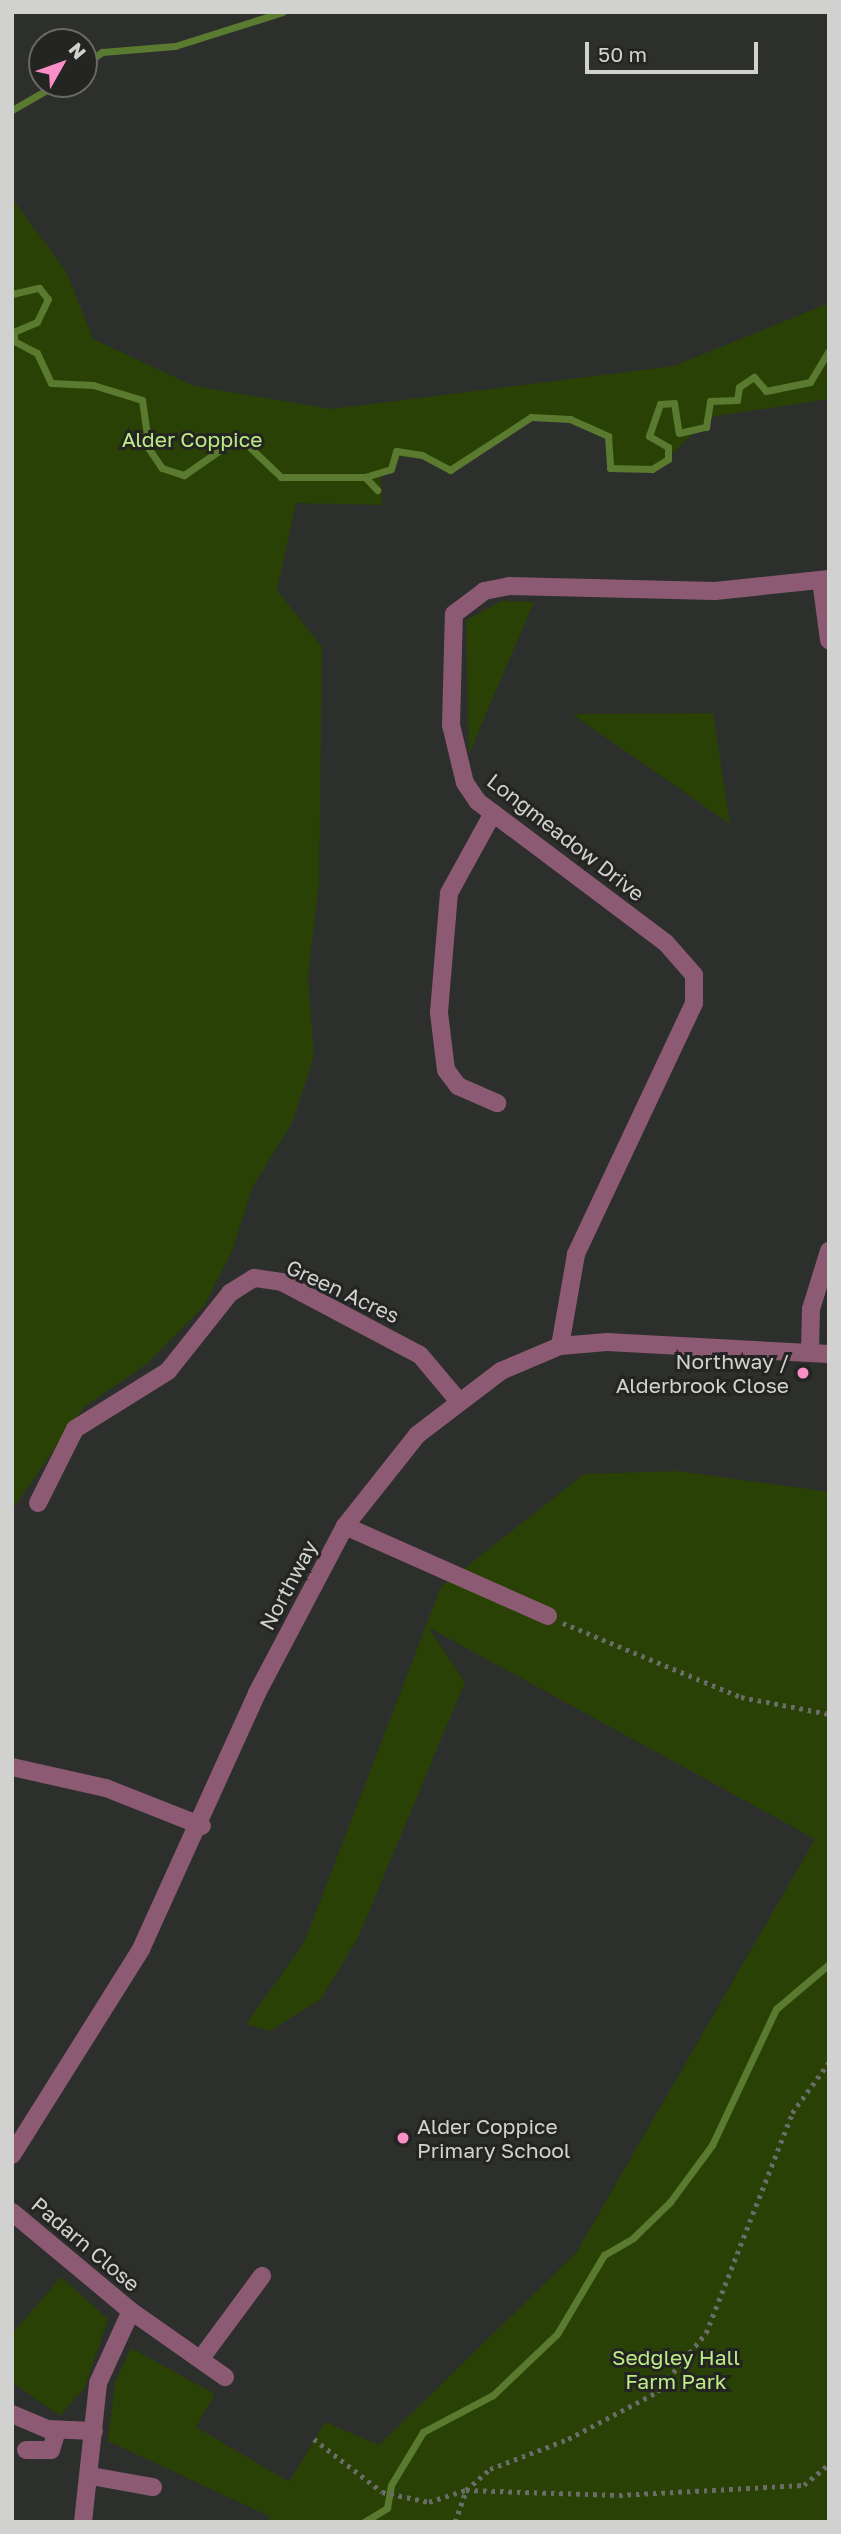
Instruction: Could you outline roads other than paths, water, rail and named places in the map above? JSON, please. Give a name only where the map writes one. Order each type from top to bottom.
[{"type":"street","points":[[825,579],[829,640]]},
{"type":"street","name":"Longmeadow Drive","points":[[560,1346],[576,1254],[694,1003],[694,975],[666,943],[493,813],[465,783],[454,755],[451,637],[454,614],[466,601],[509,586],[715,591],[825,579]]},
{"type":"street","points":[[493,813],[449,893],[439,1013],[446,1070],[458,1086],[497,1103]]},
{"type":"street","points":[[810,1352],[811,1309],[829,1251]]},
{"type":"street","name":"Green Acres","points":[[38,1503],[75,1429],[168,1371],[230,1293],[254,1278],[282,1282],[421,1355],[457,1399]]},
{"type":"street","name":"Northway","points":[[12,2155],[88,2043],[202,1826],[257,1693],[345,1526],[374,1482],[457,1399],[501,1371],[560,1346],[829,1354]]},
{"type":"street","points":[[345,1526],[548,1616]]},
{"type":"street","points":[[12,1767],[106,1788],[202,1826]]},
{"type":"street","name":"Padarn Close","points":[[12,2212],[131,2311],[202,2357],[225,2377]]},
{"type":"street","points":[[202,2357],[262,2276]]},
{"type":"street","name":"Padarn Close","points":[[83,2522],[91,2476],[98,2383],[131,2311]]},
{"type":"street","points":[[12,2414],[57,2430],[94,2431]]},
{"type":"street","points":[[26,2451],[51,2450],[57,2430]]},
{"type":"street","points":[[91,2476],[153,2487]]},
{"type":"waterway","points":[[98,55],[102,52],[175,46],[283,12]]},
{"type":"waterway","points":[[12,110],[33,98]]},
{"type":"waterway","points":[[12,294],[39,288],[48,299],[37,322],[14,332],[14,341],[37,353],[51,383],[93,385],[142,400],[149,449],[162,468],[184,475],[239,437],[281,477],[365,477],[391,469],[396,451],[422,455],[450,470],[531,417],[570,419],[608,436],[610,468],[652,469],[668,459],[668,447],[649,436],[660,404],[674,403],[679,433],[706,427],[710,401],[737,400],[739,387],[754,377],[766,391],[810,382],[829,350]]},
{"type":"waterway","points":[[365,477],[377,490]]},
{"type":"waterway","points":[[364,2522],[387,2508],[391,2485],[423,2432],[493,2395],[557,2334],[604,2255],[633,2238],[670,2202],[712,2145],[776,2009],[829,1964]]},
{"type":"place","name":"Northway / Alderbrook Close","points":[[803,1373]]},
{"type":"place","name":"Alder Coppice Primary School","points":[[403,2138]]},
{"type":"park label","name":"Alder Coppice","points":[[192,439]]},
{"type":"park label","name":"Sedgley Hall Farm Park","points":[[676,2369]]}]
